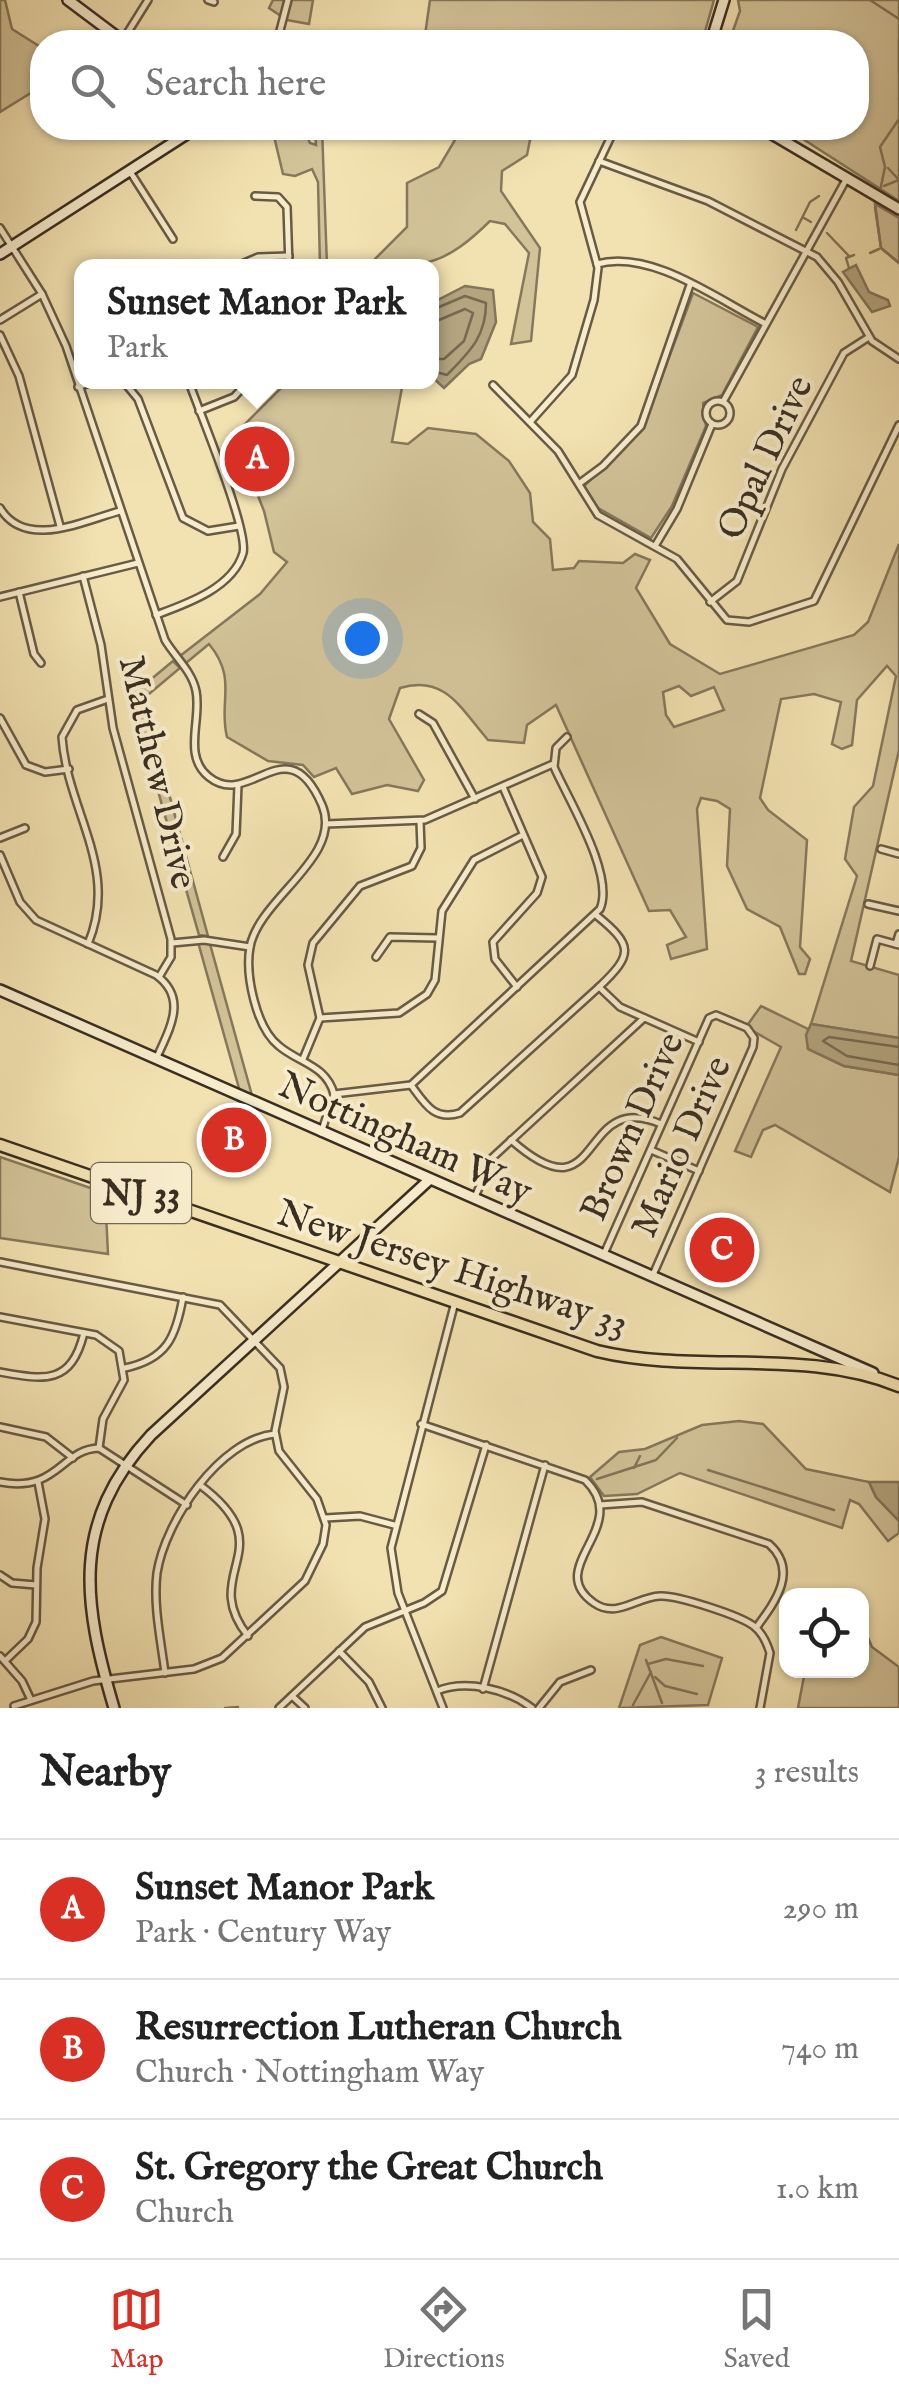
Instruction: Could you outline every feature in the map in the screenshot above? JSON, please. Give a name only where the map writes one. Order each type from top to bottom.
[{"type":"main road","name":"New Jersey Highway 33","points":[[0,1145],[591,1349],[641,1360],[700,1366],[794,1364],[896,1384]]},
{"type":"street","points":[[68,0],[107,30]]},
{"type":"street","points":[[129,30],[148,0]]},
{"type":"street","points":[[280,30],[288,0]]},
{"type":"street","points":[[715,30],[724,0]]},
{"type":"street","points":[[0,254],[177,140]]},
{"type":"street","points":[[530,422],[572,375],[596,292],[597,264],[580,210],[610,140]]},
{"type":"street","points":[[782,140],[899,209]]},
{"type":"street","points":[[600,161],[708,202],[806,251],[838,282],[869,337],[899,358]]},
{"type":"street","points":[[129,170],[172,238]]},
{"type":"street","points":[[723,402],[847,178]]},
{"type":"street","points":[[254,259],[289,256],[285,203],[273,196],[255,196]]},
{"type":"street","points":[[0,228],[42,294],[74,376]]},
{"type":"street","points":[[597,264],[630,261],[690,285],[765,323]]},
{"type":"street","points":[[580,483],[604,466],[641,426],[690,285]]},
{"type":"street","points":[[0,320],[42,294]]},
{"type":"street","points":[[0,335],[19,376],[60,526]]},
{"type":"street","name":"Opal Drive","points":[[710,602],[737,581],[782,469],[844,353],[869,337]]},
{"type":"street","points":[[493,385],[558,451],[598,516],[684,564],[727,620],[741,622],[814,601],[899,426]]},
{"type":"street","points":[[79,389],[165,640],[196,690],[197,762],[215,781],[238,785],[276,768],[294,770],[319,800],[326,824],[318,850],[263,917],[250,946],[250,975],[267,1032],[282,1049],[324,1075],[334,1094],[321,1133]]},
{"type":"street","points":[[130,389],[138,398],[183,518],[208,531],[240,526]]},
{"type":"street","points":[[156,615],[200,598],[236,567],[244,550],[240,526],[191,389]]},
{"type":"street","points":[[199,411],[234,397],[241,389]]},
{"type":"street","points":[[655,546],[677,509],[712,424],[706,408],[712,402],[723,402],[730,409],[729,418],[722,424],[712,424]]},
{"type":"street","points":[[0,508],[22,529],[60,526],[120,512]]},
{"type":"street","points":[[0,597],[138,563]]},
{"type":"street","name":"Matthew Drive","points":[[83,576],[101,645],[108,699],[172,944],[169,963],[159,977]]},
{"type":"street","points":[[19,592],[34,654],[41,663]]},
{"type":"street","points":[[88,944],[100,910],[101,890],[62,743],[68,719],[82,706],[108,699]]},
{"type":"street","points":[[419,714],[433,722],[475,799]]},
{"type":"street","points":[[0,718],[26,765],[45,772],[69,768]]},
{"type":"street","points":[[334,1094],[411,1085],[596,915],[605,895],[604,881],[553,764],[556,748],[566,737]]},
{"type":"street","points":[[326,824],[420,821],[553,764]]},
{"type":"street","points":[[223,858],[236,834],[238,785]]},
{"type":"street","points":[[503,786],[542,883],[534,897],[498,932],[492,948],[494,959],[518,987]]},
{"type":"street","points":[[303,1059],[320,1018],[308,964],[310,948],[360,886],[412,866],[422,848],[420,821]]},
{"type":"street","points":[[0,838],[24,828]]},
{"type":"street","points":[[320,1018],[410,1009],[434,986],[442,911],[474,860],[523,835]]},
{"type":"street","points":[[881,849],[899,854]]},
{"type":"street","points":[[0,856],[30,914],[159,977],[172,992],[175,1012],[156,1060]]},
{"type":"street","points":[[868,904],[899,911]]},
{"type":"street","points":[[411,1085],[432,1112],[448,1116],[460,1113],[620,967],[626,952],[621,936],[596,915]]},
{"type":"street","points":[[870,966],[877,940],[898,945],[899,934]]},
{"type":"street","points":[[376,957],[382,944],[394,936],[437,938]]},
{"type":"street","points":[[172,944],[196,939],[250,946]]},
{"type":"street","points":[[599,986],[614,1003],[699,1042]]},
{"type":"street","name":"Nottingham Way","points":[[0,990],[896,1384]]},
{"type":"street","name":"Brown Drive","points":[[602,1257],[709,1018],[716,1014],[753,1034]]},
{"type":"street","points":[[474,1200],[487,1166],[511,1140],[644,1018]]},
{"type":"street","name":"Mario Drive","points":[[652,1278],[753,1047],[753,1034]]},
{"type":"street","points":[[511,1140],[540,1164],[559,1168],[585,1158],[604,1129],[616,1120],[637,1116],[662,1124]]},
{"type":"street","points":[[650,1150],[699,1171]]},
{"type":"street","points":[[114,1708],[90,1624],[89,1564],[104,1506],[126,1464],[151,1435],[429,1180]]},
{"type":"street","points":[[0,1262],[220,1305],[276,1362],[284,1380],[275,1434],[282,1458],[317,1500],[325,1518],[324,1539],[305,1581],[248,1636],[213,1663],[105,1679],[14,1706]]},
{"type":"street","points":[[125,1368],[148,1362],[166,1349],[177,1329],[183,1296]]},
{"type":"street","points":[[443,1708],[392,1571],[394,1525],[455,1302]]},
{"type":"street","points":[[0,1317],[84,1333],[109,1342],[125,1368],[122,1388],[101,1423],[99,1448]]},
{"type":"street","points":[[0,1372],[35,1378],[58,1374],[75,1360],[84,1333]]},
{"type":"street","points":[[788,1338],[795,1347],[794,1364]]},
{"type":"street","points":[[421,1424],[585,1480],[600,1505],[599,1530],[583,1552],[577,1571],[579,1584],[590,1600],[614,1609],[666,1596],[756,1628],[766,1640],[771,1661],[760,1708]]},
{"type":"street","points":[[0,1427],[46,1436],[74,1459]]},
{"type":"street","points":[[165,1673],[157,1574],[168,1538],[200,1485],[241,1443],[275,1434]]},
{"type":"street","points":[[278,1708],[372,1622],[430,1600],[446,1586],[486,1445]]},
{"type":"street","points":[[0,1482],[38,1482],[84,1450],[99,1448],[188,1505]]},
{"type":"street","points":[[483,1689],[545,1464]]},
{"type":"street","points":[[31,1700],[22,1680],[2,1658],[34,1628],[45,1519],[38,1482]]},
{"type":"street","points":[[200,1485],[225,1503],[238,1523],[240,1544],[230,1597],[235,1618],[248,1636]]},
{"type":"street","points":[[600,1505],[642,1502],[770,1544],[782,1558],[784,1578],[756,1628]]},
{"type":"street","points":[[325,1518],[360,1516],[394,1525]]},
{"type":"street","points":[[0,1574],[12,1583],[36,1585]]},
{"type":"street","points":[[339,1651],[369,1682],[382,1708]]},
{"type":"street","points":[[540,1708],[560,1682],[591,1670]]},
{"type":"street","points":[[437,1691],[457,1684],[483,1689],[532,1708]]},
{"type":"street","points":[[292,1696],[305,1708]]},
{"type":"shaded area","points":[[0,0],[5,0],[12,29],[30,40],[30,93],[0,112]]},
{"type":"shaded area","points":[[273,0],[313,0],[309,24],[287,20],[269,8]]},
{"type":"shaded area","points":[[430,0],[714,0],[705,30],[426,30]]},
{"type":"shaded area","points":[[738,0],[899,0],[899,201],[805,140],[869,140],[869,30],[733,30],[740,11]]},
{"type":"shaded area","points":[[275,140],[309,140],[316,145],[316,140],[322,140],[327,259],[320,259],[318,182],[312,169],[295,176],[283,174]]},
{"type":"shaded area","points":[[455,140],[530,140],[527,155],[502,171],[501,191],[540,248],[531,341],[511,344],[529,253],[505,224],[490,221],[461,246],[437,259],[375,259],[407,227],[407,183],[439,167]]},
{"type":"shaded area","points":[[875,204],[899,218],[899,263],[881,248]]},
{"type":"shaded area","points":[[693,293],[758,327],[722,395],[703,403],[706,426],[672,506],[651,538],[598,508],[584,486],[642,430]]},
{"type":"shaded area","points":[[280,389],[402,389],[392,442],[408,444],[428,428],[476,434],[509,461],[530,493],[533,522],[550,539],[553,570],[574,568],[579,561],[623,563],[635,554],[650,560],[636,588],[670,644],[720,674],[854,635],[868,622],[899,544],[899,750],[851,961],[899,975],[899,1038],[811,1024],[857,876],[845,859],[854,807],[873,786],[896,676],[887,666],[857,700],[852,745],[842,749],[832,744],[841,702],[814,694],[781,699],[760,798],[768,810],[807,840],[800,947],[810,959],[805,974],[799,974],[780,927],[747,909],[727,866],[730,809],[701,798],[697,809],[707,949],[671,959],[667,945],[686,937],[670,910],[649,911],[556,705],[527,725],[524,743],[488,740],[460,706],[440,690],[416,685],[400,688],[389,719],[424,780],[418,791],[387,785],[352,794],[336,768],[314,777],[303,765],[268,761],[227,737],[225,680],[218,657],[209,644],[186,663],[180,656],[260,594],[287,562],[274,552],[264,511],[234,435]],"holes":[[[679,686],[691,696],[714,687],[724,710],[674,727],[666,715],[663,692]]]},
{"type":"shaded area","points":[[173,661],[180,668],[143,699],[208,936],[199,935],[131,696]]},
{"type":"shaded area","points":[[198,942],[210,944],[253,1099],[240,1092]]},
{"type":"shaded area","points":[[761,1006],[808,1029],[808,1049],[844,1066],[899,1075],[899,1157],[890,1192],[775,1125],[763,1130],[751,1157],[735,1151],[781,1047],[746,1027]]},
{"type":"shaded area","points":[[0,1157],[105,1193],[108,1254],[0,1238]]},
{"type":"shaded area","points":[[739,1421],[763,1424],[806,1469],[869,1482],[876,1497],[899,1521],[899,1533],[888,1541],[859,1504],[850,1500],[842,1528],[680,1473],[637,1494],[604,1496],[590,1477],[619,1452],[645,1449],[702,1425]]},
{"type":"shaded area","points":[[661,1637],[722,1658],[708,1705],[619,1708],[640,1645]]},
{"type":"shaded area","points":[[869,1640],[872,1647],[899,1667],[899,1708],[798,1708],[804,1678],[869,1678]]},
{"type":"water","points":[[856,265],[869,292],[888,300],[890,306],[872,312],[843,272]]},
{"type":"water","points":[[465,286],[493,290],[496,322],[481,359],[469,364],[444,388],[439,383],[439,299]]},
{"type":"water","points":[[811,1024],[899,1038],[899,1075],[844,1066],[808,1049],[806,1035]]},
{"type":"water","points":[[869,1482],[899,1482],[899,1521],[876,1497]]},
{"type":"waterway","points":[[870,0],[899,19]]},
{"type":"waterway","points":[[899,40],[899,73]]},
{"type":"waterway","points":[[880,191],[885,167],[880,147],[899,119]]},
{"type":"waterway","points":[[884,186],[899,180],[888,168]]},
{"type":"waterway","points":[[796,230],[810,202],[819,196]]},
{"type":"waterway","points":[[875,207],[881,248],[899,263]]},
{"type":"waterway","points":[[804,218],[811,222]]},
{"type":"waterway","points":[[827,233],[849,256]]},
{"type":"waterway","points":[[870,253],[879,249]]},
{"type":"waterway","points":[[849,268],[846,258],[854,255]]},
{"type":"waterway","points":[[597,1479],[656,1460],[677,1438]]},
{"type":"waterway","points":[[634,1468],[640,1456]]},
{"type":"waterway","points":[[708,1470],[834,1510]]},
{"type":"waterway","points":[[648,1664],[666,1659],[703,1666]]},
{"type":"waterway","points":[[646,1660],[662,1703]]},
{"type":"waterway","points":[[633,1705],[651,1672]]},
{"type":"waterway","points":[[655,1677],[665,1686],[697,1694]]},
{"type":"waterway","points":[[225,1708],[238,1707]]},
{"type":"place","name":"Sunset Manor Park","points":[[257,459]]},
{"type":"place","name":"Resurrection Lutheran Church","points":[[234,1140]]},
{"type":"place","name":"St. Gregory the Great Church","points":[[722,1250]]}]
